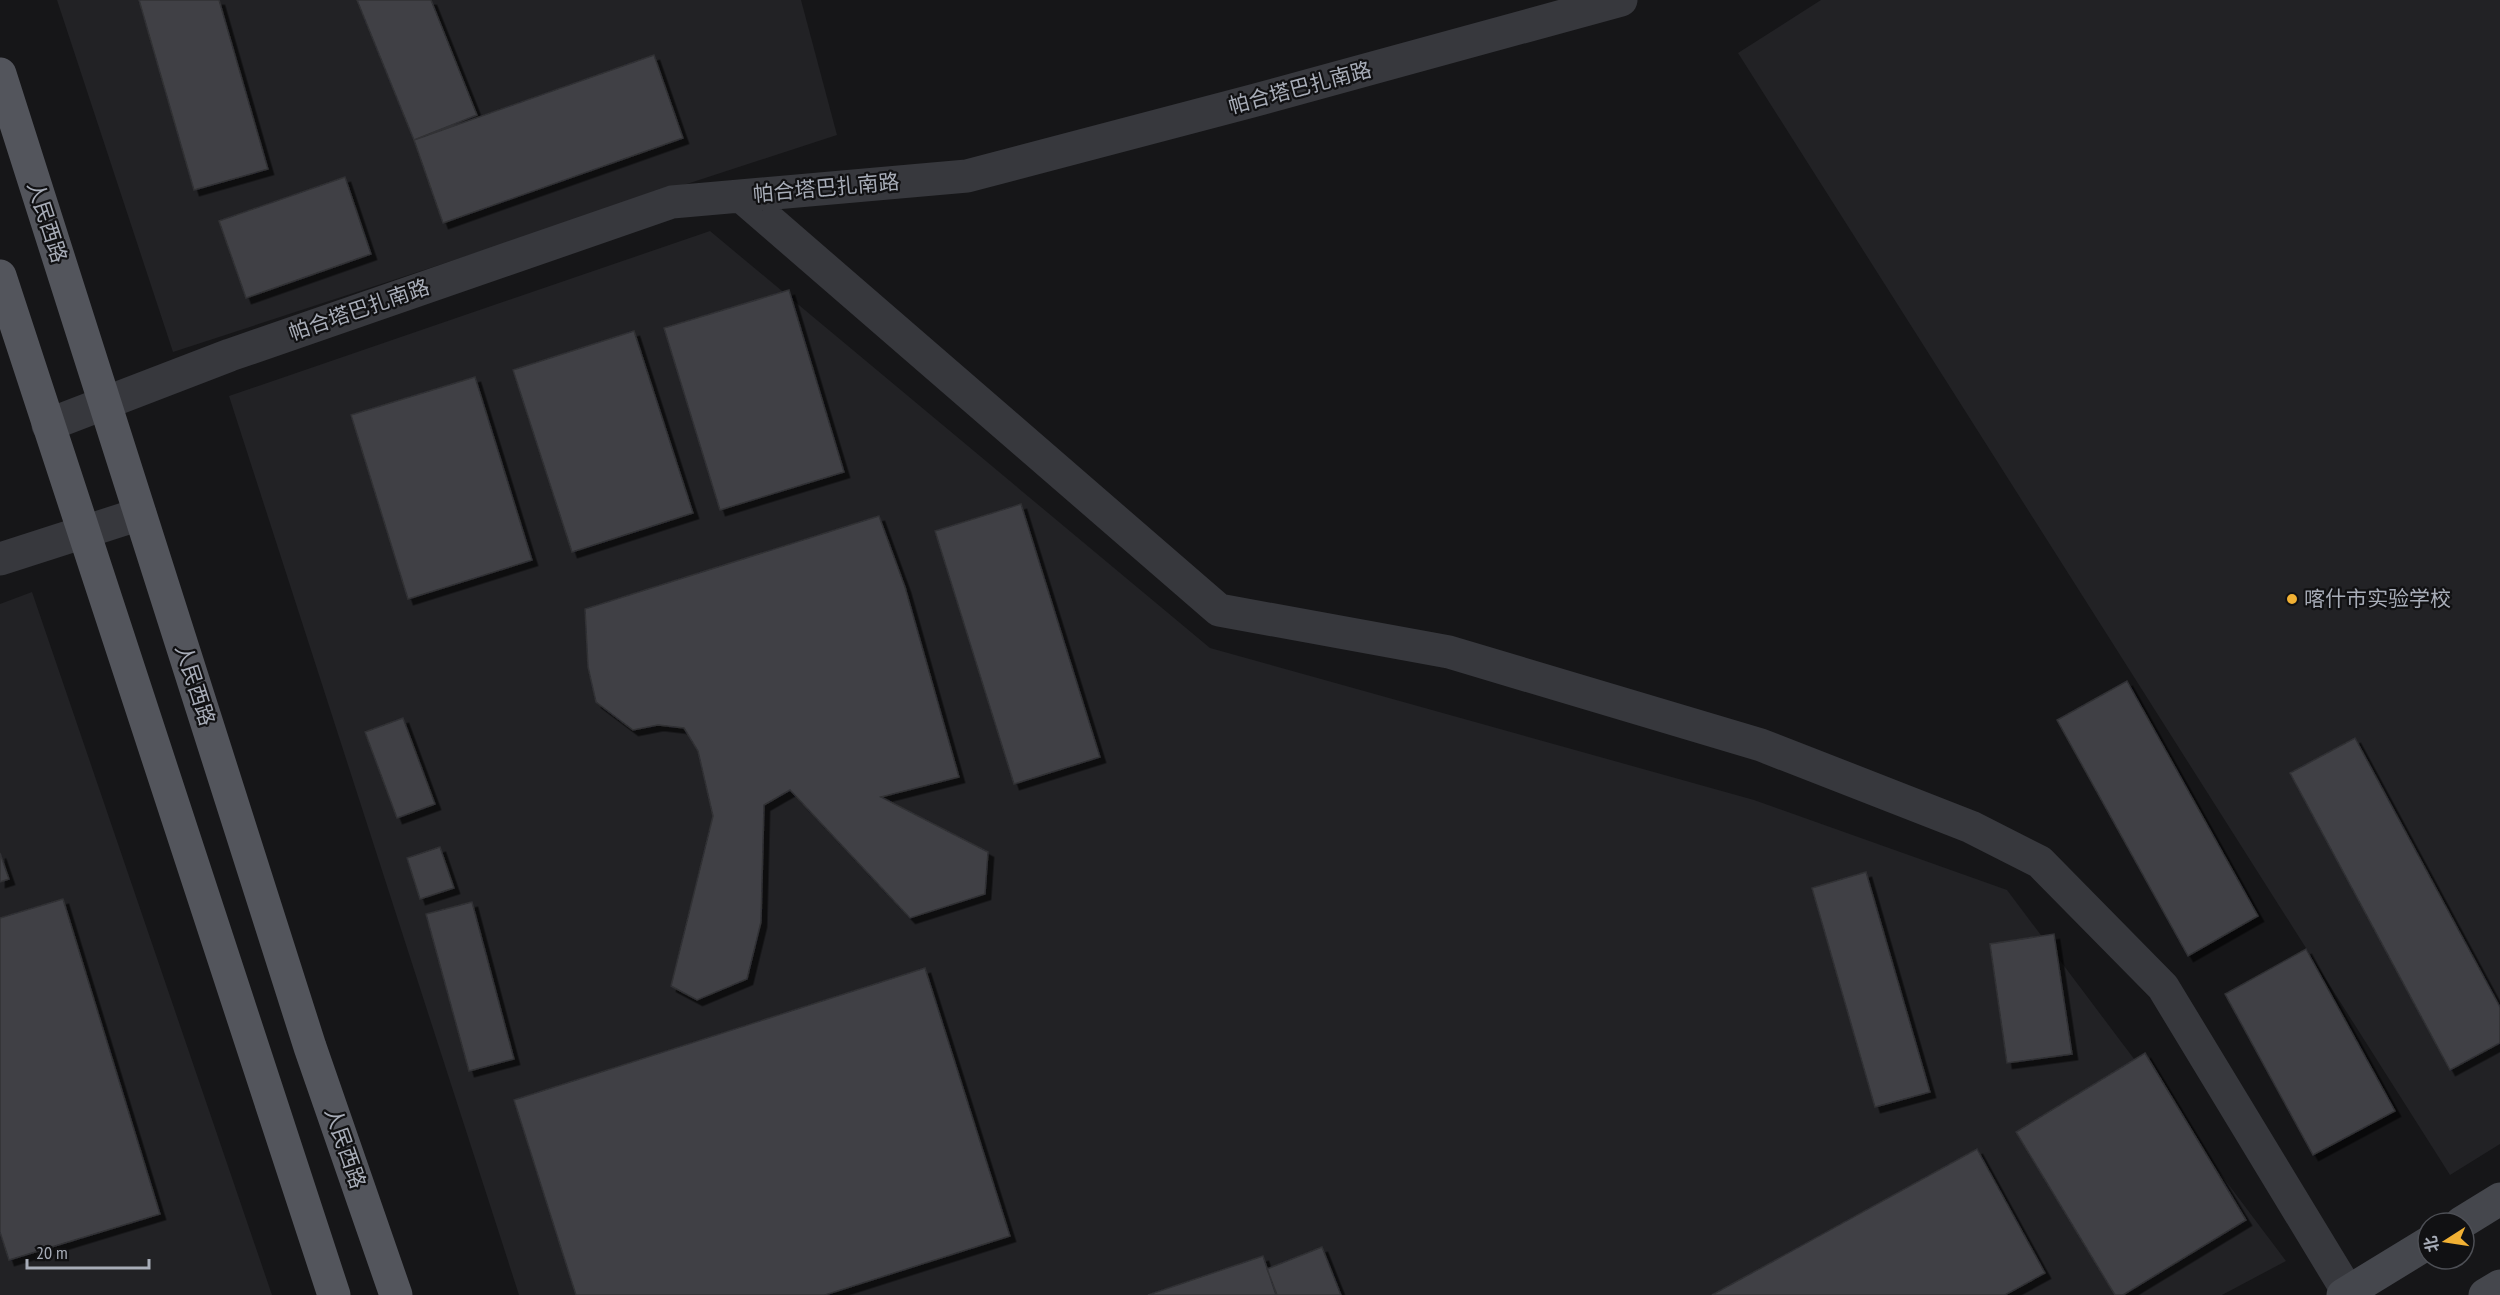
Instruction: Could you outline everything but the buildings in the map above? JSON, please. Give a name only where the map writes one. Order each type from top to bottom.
[{"type":"main road","name":"人民西路","points":[[0,74],[310,1047],[396,1295]]},
{"type":"main road","points":[[0,276],[82,532],[334,1295]]},
{"type":"main road","points":[[2476,1214],[2500,1199]]},
{"type":"main road","points":[[2345,1294],[2416,1250]]},
{"type":"main road","points":[[2485,1295],[2500,1286]]},
{"type":"street","name":"帕合塔巴扎南路","points":[[48,425],[242,351],[672,202],[967,176],[1621,0]]},
{"type":"street","points":[[741,196],[1219,610],[1449,652],[1750,742],[1971,827],[2040,862],[2163,987],[2345,1294]]},
{"type":"street","points":[[0,559],[140,514]]},
{"type":"shaded area","points":[[57,0],[801,0],[837,135],[173,352]]},
{"type":"shaded area","name":"喀什市实验学校","points":[[1821,0],[2500,0],[2500,1144],[2450,1175],[1738,53]]},
{"type":"shaded area","points":[[710,231],[1210,648],[1754,800],[2007,890],[2286,1261],[2222,1295],[519,1295],[229,396]]},
{"type":"shaded area","points":[[32,592],[272,1295],[0,1295],[0,604]]},
{"type":"place","name":"喀什市实验学校","points":[[2292,599]]}]
